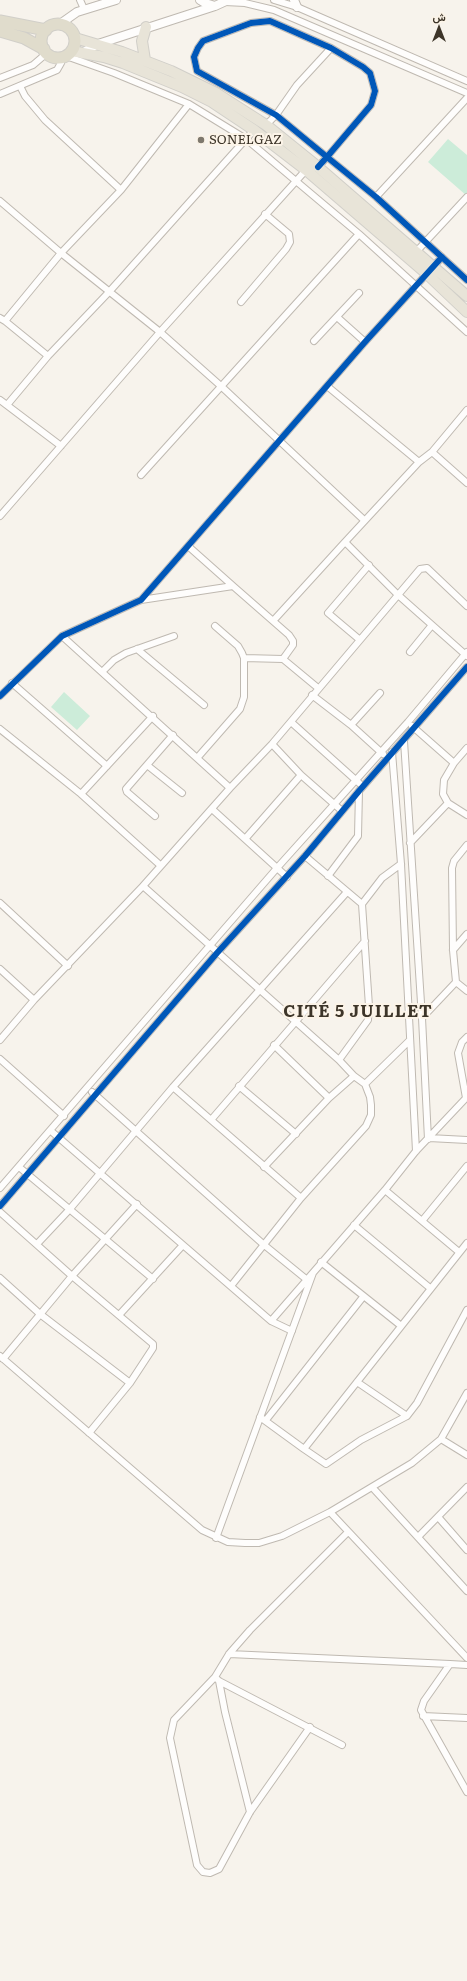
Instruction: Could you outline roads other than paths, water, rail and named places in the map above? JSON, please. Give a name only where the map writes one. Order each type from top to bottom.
[{"type":"highway","points":[[0,28],[24,38],[45,51],[56,57],[70,54],[75,38],[68,27],[60,24],[52,25],[46,30],[42,41],[45,51]]},
{"type":"highway","points":[[0,28],[46,30]]},
{"type":"main road","points":[[145,60],[142,41],[146,27]]},
{"type":"main road","points":[[75,38],[145,60],[216,93],[266,125],[318,167],[416,252],[467,312]]},
{"type":"main road","points":[[70,54],[118,61],[182,87],[212,102],[254,130],[430,270],[467,296]]},
{"type":"street","points":[[80,0],[84,10]]},
{"type":"street","points":[[60,24],[71,15],[116,0]]},
{"type":"street","points":[[200,0],[215,6]]},
{"type":"street","points":[[274,0],[296,4],[467,81]]},
{"type":"street","points":[[0,94],[57,70],[61,63],[70,54],[226,1],[245,3],[274,10],[467,93]]},
{"type":"street","points":[[270,21],[274,10]]},
{"type":"street","points":[[318,167],[327,157],[371,105],[375,91],[370,73],[363,67],[331,48],[270,21],[251,23],[204,41],[198,48],[194,57],[197,71],[203,76],[276,115],[327,157],[376,197],[467,280]]},
{"type":"street","points":[[266,125],[276,115],[297,85],[331,48]]},
{"type":"street","points":[[0,78],[33,65],[45,51]]},
{"type":"street","points":[[70,54],[189,104],[246,139],[359,234],[467,332]]},
{"type":"street","points":[[408,67],[413,56]]},
{"type":"street","points":[[20,86],[25,96],[45,120],[121,190]]},
{"type":"street","points":[[376,197],[467,98]]},
{"type":"street","points":[[48,356],[2,320],[61,253],[121,190],[189,104]]},
{"type":"street","points":[[7,405],[48,356],[109,292],[254,130]]},
{"type":"street","points":[[0,516],[160,332],[306,170]]},
{"type":"street","points":[[416,252],[467,197]]},
{"type":"street","points":[[0,201],[61,253],[160,332],[222,387],[364,520]]},
{"type":"street","points":[[241,302],[286,249],[290,242],[289,234],[265,214]]},
{"type":"street","points":[[141,475],[359,234]]},
{"type":"street","points":[[141,600],[280,442],[365,342],[442,257]]},
{"type":"street","points":[[314,341],[359,293]]},
{"type":"street","points":[[336,317],[365,342]]},
{"type":"street","points":[[327,386],[419,462]]},
{"type":"street","points":[[0,400],[61,446]]},
{"type":"street","points":[[273,621],[364,520],[419,462],[432,452],[467,410]]},
{"type":"street","points":[[432,452],[467,483]]},
{"type":"street","points":[[0,1188],[466,654],[397,594],[345,542]]},
{"type":"street","points":[[188,546],[273,621],[293,641],[292,648],[283,659]]},
{"type":"street","points":[[360,640],[328,613],[369,565]]},
{"type":"street","points":[[0,1040],[34,1000],[143,886],[160,865],[272,744],[397,594],[420,569],[423,567],[427,568],[467,606]]},
{"type":"street","points":[[0,696],[62,636],[141,600],[233,586]]},
{"type":"street","points":[[410,652],[432,625]]},
{"type":"street","points":[[198,757],[240,709],[244,696],[244,658],[238,646],[215,626]]},
{"type":"street","points":[[62,636],[153,716],[230,788]]},
{"type":"street","points":[[102,672],[114,660],[137,649],[174,636]]},
{"type":"street","points":[[137,649],[204,705]]},
{"type":"street","points":[[244,658],[283,659],[318,688]]},
{"type":"street","points":[[0,1206],[217,953],[306,856],[392,752],[404,741],[467,667]]},
{"type":"street","points":[[12,683],[107,766]]},
{"type":"street","points":[[351,725],[380,693]]},
{"type":"street","points":[[312,695],[351,725],[388,758]]},
{"type":"street","points":[[81,794],[153,716]]},
{"type":"street","points":[[291,722],[356,781],[361,789],[358,836],[328,876]]},
{"type":"street","points":[[408,722],[454,763]]},
{"type":"street","points":[[0,729],[81,794],[160,865]]},
{"type":"street","points":[[155,816],[127,792],[128,786],[173,735]]},
{"type":"street","points":[[404,741],[423,1031],[428,1139]]},
{"type":"street","points":[[272,744],[301,775],[342,811]]},
{"type":"street","points":[[467,748],[454,763],[444,780],[443,794],[448,803],[467,815]]},
{"type":"street","points":[[392,752],[401,864],[416,1151]]},
{"type":"street","points":[[147,765],[182,793]]},
{"type":"street","points":[[245,839],[301,775]]},
{"type":"street","points":[[410,843],[448,803]]},
{"type":"street","points":[[212,810],[287,877]]},
{"type":"street","points":[[467,845],[454,861],[452,868],[453,950],[456,982],[467,991]]},
{"type":"street","points":[[400,855],[411,855]]},
{"type":"street","points":[[306,856],[346,892],[362,904]]},
{"type":"street","points":[[339,1060],[368,1020],[369,1006],[362,904],[382,878],[401,864]]},
{"type":"street","points":[[143,886],[339,1060],[354,1076],[365,1084],[370,1097],[371,1115],[366,1126],[301,1198],[230,1286]]},
{"type":"street","points":[[37,1244],[69,1210],[173,1087],[261,990],[346,892]]},
{"type":"street","points":[[0,903],[68,966]]},
{"type":"street","points":[[453,950],[467,934]]},
{"type":"street","points":[[211,1120],[294,1021],[365,941]]},
{"type":"street","points":[[0,969],[34,1000]]},
{"type":"street","points":[[422,1018],[456,982]]},
{"type":"street","points":[[143,1024],[150,1031]]},
{"type":"street","points":[[409,1032],[423,1031]]},
{"type":"street","points":[[271,1321],[385,1190],[416,1151],[466,1097],[458,1053],[462,1042],[467,1037]]},
{"type":"street","points":[[365,1084],[410,1040]]},
{"type":"street","points":[[274,1045],[330,1098]]},
{"type":"street","points":[[0,1059],[64,1116]]},
{"type":"street","points":[[264,1167],[330,1098],[354,1076]]},
{"type":"street","points":[[239,1086],[296,1134]]},
{"type":"street","points":[[173,1087],[301,1198]]},
{"type":"street","points":[[88,1088],[135,1132],[263,1244],[306,1279]]},
{"type":"street","points":[[51,1131],[271,1321],[292,1331]]},
{"type":"street","points":[[428,1139],[467,1140]]},
{"type":"street","points":[[422,1221],[467,1166]]},
{"type":"street","points":[[19,1167],[153,1279]]},
{"type":"street","points":[[385,1190],[459,1252]]},
{"type":"street","points":[[137,1204],[72,1276],[2,1358],[202,1530],[216,1538],[228,1542],[259,1543],[282,1536],[330,1512],[412,1463],[441,1439],[467,1393]]},
{"type":"street","points":[[0,1212],[72,1276],[120,1314],[154,1346],[130,1383],[89,1433]]},
{"type":"street","points":[[354,1225],[430,1288]]},
{"type":"street","points":[[304,1449],[400,1325],[467,1243]]},
{"type":"street","points":[[120,1314],[183,1245]]},
{"type":"street","points":[[321,1262],[400,1325]]},
{"type":"street","points":[[216,1538],[314,1272]]},
{"type":"street","points":[[0,1278],[40,1314],[130,1383]]},
{"type":"street","points":[[266,1420],[364,1297]]},
{"type":"street","points":[[260,1417],[323,1463],[328,1463],[361,1440],[407,1416],[418,1403],[467,1310]]},
{"type":"street","points":[[357,1382],[407,1416]]},
{"type":"street","points":[[460,1407],[467,1410]]},
{"type":"street","points":[[441,1439],[467,1455]]},
{"type":"street","points":[[372,1487],[467,1591]]},
{"type":"street","points":[[418,1537],[467,1487]]},
{"type":"street","points":[[330,1512],[467,1658]]},
{"type":"street","points":[[438,1518],[467,1550]]},
{"type":"street","points":[[310,1727],[250,1812],[219,1869],[210,1873],[203,1872],[197,1865],[170,1738],[174,1720],[217,1679],[229,1654],[250,1630],[348,1532]]},
{"type":"street","points":[[229,1654],[467,1665]]},
{"type":"street","points":[[450,1664],[422,1705],[423,1716],[467,1792]]},
{"type":"street","points":[[217,1679],[342,1745]]},
{"type":"street","points":[[217,1679],[250,1812]]},
{"type":"street","points":[[423,1716],[467,1718]]},
{"type":"place","name":"SONELGAZ","points":[[201,140]]},
{"type":"district","name":"CITÉ 5 JUILLET","points":[[358,1012]]}]
